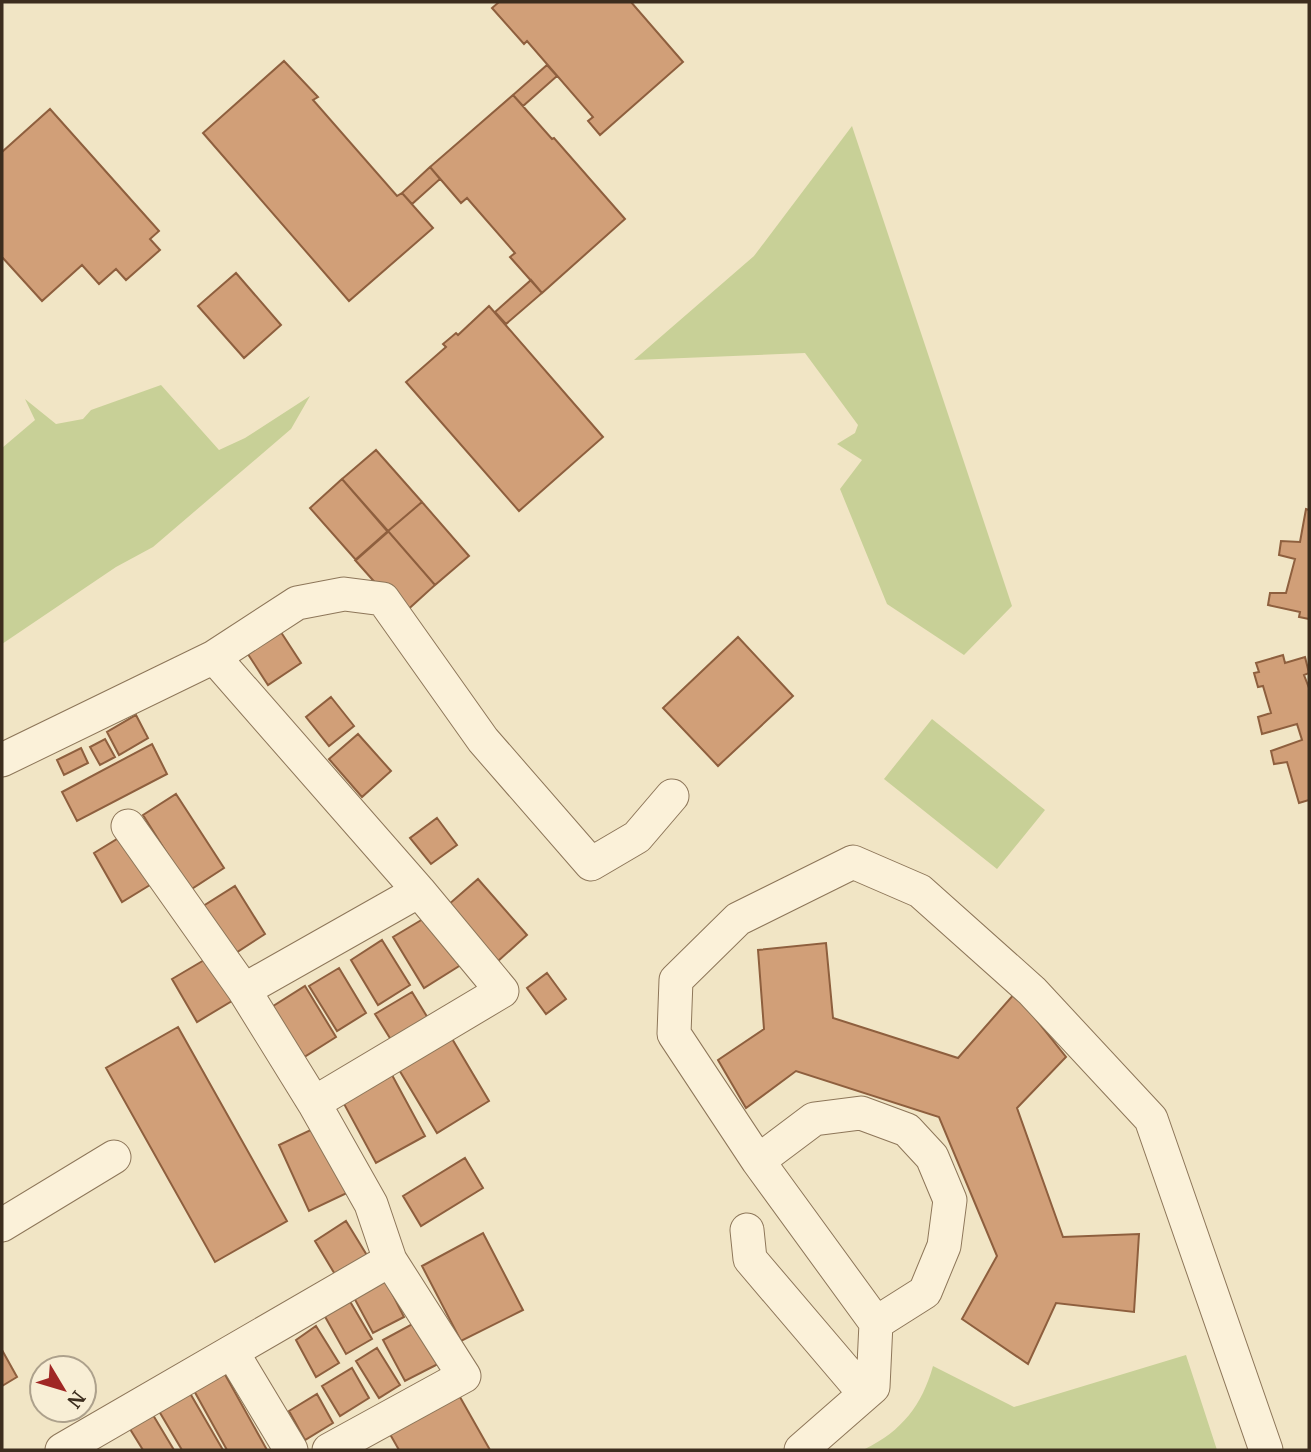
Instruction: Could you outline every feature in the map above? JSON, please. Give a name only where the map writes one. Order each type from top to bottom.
[{"type":"street","points":[[2,760],[214,657],[297,603],[344,594],[383,599],[483,740],[590,864],[637,837],[673,796]]},
{"type":"street","points":[[214,657],[419,891],[502,991],[314,1102]]},
{"type":"street","points":[[128,826],[244,990],[314,1102],[370,1204],[390,1260],[464,1376],[329,1450]]},
{"type":"street","points":[[801,1450],[873,1387],[876,1323],[758,1161],[674,1034],[676,980],[738,919],[853,862],[920,891],[1032,991],[1151,1119],[1266,1450]]},
{"type":"street","points":[[244,990],[419,891]]},
{"type":"street","points":[[758,1161],[814,1119],[861,1113],[907,1130],[932,1157],[950,1200],[944,1246],[925,1292],[876,1323]]},
{"type":"street","points":[[2,1225],[114,1157]]},
{"type":"street","points":[[747,1230],[750,1259],[865,1394]]},
{"type":"street","points":[[62,1450],[390,1260]]},
{"type":"street","points":[[232,1352],[291,1450]]},
{"type":"green space","points":[[852,126],[1012,606],[964,655],[887,604],[840,489],[862,460],[837,444],[855,433],[858,425],[805,353],[634,360],[754,256]]},
{"type":"green space","points":[[161,385],[219,450],[245,438],[310,396],[291,429],[153,547],[116,567],[2,644],[2,448],[35,420],[25,399],[56,424],[83,419],[91,410]]},
{"type":"green space","points":[[932,719],[1045,810],[997,869],[884,779]]},
{"type":"green space","points":[[1186,1355],[1217,1450],[865,1449],[890,1434],[909,1415],[923,1393],[933,1366],[1014,1407]]},
{"type":"building","points":[[499,2],[631,2],[683,62],[600,135],[588,121],[593,117],[527,41],[524,44],[492,8]]},
{"type":"building","points":[[284,61],[318,97],[313,100],[397,196],[402,193],[433,228],[349,301],[203,133]]},
{"type":"building","points":[[547,65],[557,76],[523,106],[513,95]]},
{"type":"building","points":[[513,95],[625,219],[542,293],[510,257],[515,253],[467,198],[461,203],[430,167]]},
{"type":"building","points":[[50,109],[159,231],[150,239],[160,250],[126,280],[116,269],[99,284],[82,265],[42,301],[2,257],[2,152]]},
{"type":"building","points":[[430,167],[440,179],[412,204],[402,193]]},
{"type":"building","points":[[236,273],[281,325],[244,358],[198,306]]},
{"type":"building","points":[[531,280],[542,293],[506,324],[495,312]]},
{"type":"building","points":[[489,306],[603,437],[519,511],[406,382],[446,347],[443,344],[456,333],[458,335]]},
{"type":"building","points":[[376,450],[422,502],[388,531],[342,479]]},
{"type":"building","points":[[342,479],[388,532],[356,560],[310,508]]},
{"type":"building","points":[[422,502],[469,556],[435,585],[388,531]]},
{"type":"building","points":[[1306,509],[1309,510],[1309,619],[1299,617],[1300,612],[1268,605],[1270,593],[1286,593],[1295,559],[1279,555],[1281,541],[1300,542]]},
{"type":"building","points":[[388,531],[435,585],[403,614],[355,560]]},
{"type":"building","points":[[275,623],[301,663],[268,685],[242,645]]},
{"type":"building","points":[[738,637],[793,696],[718,766],[663,708]]},
{"type":"building","points":[[1283,655],[1285,663],[1305,657],[1309,673],[1304,675],[1309,688],[1309,800],[1299,803],[1287,762],[1274,764],[1271,751],[1302,740],[1297,724],[1262,734],[1258,717],[1271,713],[1263,686],[1258,687],[1254,673],[1259,672],[1256,663]]},
{"type":"building","points":[[331,697],[354,726],[329,746],[306,717]]},
{"type":"building","points":[[136,715],[148,738],[119,755],[107,732]]},
{"type":"building","points":[[358,734],[391,771],[362,797],[329,759]]},
{"type":"building","points":[[105,739],[115,757],[100,765],[90,747]]},
{"type":"building","points":[[152,744],[167,774],[77,821],[62,792]]},
{"type":"building","points":[[81,748],[88,763],[64,775],[57,760]]},
{"type":"building","points":[[176,794],[224,868],[190,890],[143,815]]},
{"type":"building","points":[[437,818],[457,845],[431,864],[410,838]]},
{"type":"building","points":[[122,836],[150,885],[122,902],[94,853]]},
{"type":"building","points":[[478,879],[527,935],[498,961],[448,905]]},
{"type":"building","points":[[235,886],[265,934],[231,956],[200,908]]},
{"type":"building","points":[[433,913],[464,963],[424,988],[393,937]]},
{"type":"building","points":[[382,940],[410,985],[378,1005],[351,960]]},
{"type":"building","points":[[826,943],[833,1018],[958,1058],[1015,993],[1066,1057],[1017,1108],[1063,1237],[1139,1234],[1134,1312],[1056,1303],[1028,1364],[962,1319],[997,1256],[939,1117],[796,1071],[746,1108],[718,1060],[764,1029],[758,950]]},
{"type":"building","points":[[211,956],[237,998],[197,1022],[172,979]]},
{"type":"building","points":[[339,968],[366,1013],[337,1031],[309,986]]},
{"type":"building","points":[[547,973],[566,999],[546,1014],[527,988]]},
{"type":"building","points":[[305,986],[336,1037],[301,1059],[270,1008]]},
{"type":"building","points":[[412,992],[434,1028],[398,1051],[375,1014]]},
{"type":"building","points":[[178,1027],[287,1221],[215,1262],[106,1068]]},
{"type":"building","points":[[451,1037],[489,1101],[437,1133],[398,1068]]},
{"type":"building","points":[[392,1075],[425,1136],[376,1163],[343,1102]]},
{"type":"building","points":[[319,1126],[349,1192],[309,1211],[279,1145]]},
{"type":"building","points":[[465,1158],[483,1188],[421,1226],[403,1196]]},
{"type":"building","points":[[346,1221],[368,1257],[336,1276],[315,1241]]},
{"type":"building","points":[[483,1233],[523,1310],[461,1341],[422,1266]]},
{"type":"building","points":[[384,1277],[404,1317],[373,1333],[352,1294]]},
{"type":"building","points":[[348,1298],[372,1339],[346,1354],[323,1313]]},
{"type":"building","points":[[416,1322],[438,1364],[405,1381],[383,1340]]},
{"type":"building","points":[[316,1326],[339,1363],[316,1377],[296,1340]]},
{"type":"building","points":[[377,1348],[400,1385],[379,1398],[356,1361]]},
{"type":"building","points":[[2,1350],[17,1377],[2,1386]]},
{"type":"building","points":[[352,1368],[369,1398],[340,1416],[322,1386]]},
{"type":"building","points":[[222,1369],[267,1450],[227,1450],[192,1387]]},
{"type":"building","points":[[187,1388],[223,1450],[182,1450],[156,1406]]},
{"type":"building","points":[[456,1390],[490,1450],[399,1450],[387,1429]]},
{"type":"building","points":[[317,1394],[333,1423],[305,1440],[289,1411]]},
{"type":"building","points":[[153,1415],[174,1450],[143,1450],[130,1429]]}]
